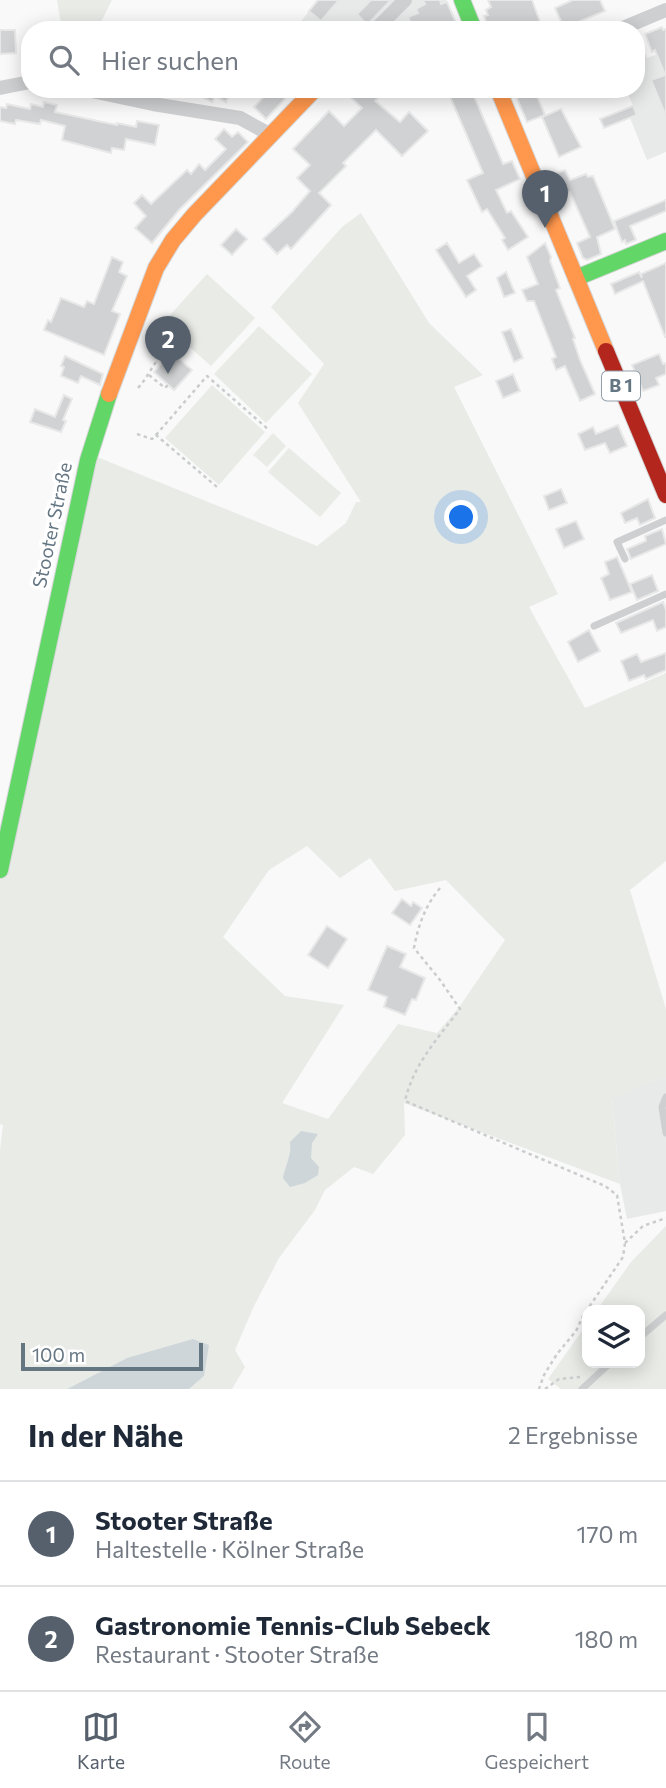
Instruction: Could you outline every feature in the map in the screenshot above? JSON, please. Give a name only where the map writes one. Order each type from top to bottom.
[{"type":"street","points":[[384,21],[405,0]]},
{"type":"street","points":[[461,0],[470,21]]},
{"type":"street","points":[[640,21],[666,10]]},
{"type":"street","points":[[0,88],[21,84]]},
{"type":"street","points":[[125,98],[240,118],[271,135]]},
{"type":"street","name":"Stooter Straße","points":[[0,870],[88,460],[114,380],[156,268],[173,240],[306,98]]},
{"type":"street","name":"B 1","points":[[502,98],[666,495]]},
{"type":"street","points":[[576,278],[666,242]]},
{"type":"lane","points":[[625,559],[617,542],[666,520]]},
{"type":"lane","points":[[594,626],[666,594]]},
{"type":"lane","points":[[666,1097],[663,1107],[666,1133]]},
{"type":"lane","points":[[645,1334],[666,1315]]},
{"type":"lane","points":[[582,1389],[604,1368]]},
{"type":"path","points":[[138,388],[159,358],[147,329]]},
{"type":"path","points":[[149,375],[165,388],[168,385]]},
{"type":"path","points":[[137,434],[152,439],[207,376],[269,430]]},
{"type":"path","points":[[156,435],[217,487]]},
{"type":"path","points":[[440,888],[431,899],[418,928],[414,948],[460,1009],[427,1051],[408,1086],[404,1101],[605,1186],[617,1195],[625,1243],[623,1257],[583,1316],[576,1331],[557,1354],[539,1389]]},
{"type":"path","points":[[625,1243],[643,1226],[666,1218]]},
{"type":"path","points":[[545,1389],[559,1378],[594,1376]]},
{"type":"shaded area","points":[[57,0],[112,0],[102,21],[60,21]]},
{"type":"shaded area","points":[[318,0],[446,0],[455,21],[301,21]]},
{"type":"shaded area","points":[[666,51],[666,152],[647,160],[630,118],[637,115],[630,98],[645,98],[645,53],[647,58]]},
{"type":"shaded area","points":[[361,213],[429,323],[483,375],[454,387],[558,594],[529,607],[585,708],[666,673],[666,861],[630,890],[666,1009],[666,1078],[612,1099],[620,1184],[404,1103],[405,1135],[373,1174],[354,1167],[325,1190],[315,1210],[279,1258],[235,1350],[245,1367],[232,1389],[189,1389],[204,1376],[127,1358],[67,1389],[0,1389],[0,1151],[3,1125],[0,1124],[0,863],[97,457],[317,546],[346,523],[356,502],[361,502],[298,403],[324,364],[271,307],[342,227]],"holes":[[[307,846],[340,878],[370,858],[395,891],[446,880],[505,940],[460,1006],[437,1033],[398,1024],[328,1119],[282,1103],[344,1005],[285,996],[223,937],[269,870]]]},
{"type":"shaded area","points":[[207,274],[255,318],[211,366],[163,323]]},
{"type":"shaded area","points":[[259,326],[312,374],[266,423],[214,374]]},
{"type":"shaded area","points":[[212,385],[265,432],[219,485],[165,438]]},
{"type":"shaded area","points":[[273,433],[286,446],[267,467],[253,455]]},
{"type":"shaded area","points":[[289,448],[341,493],[320,517],[268,472]]},
{"type":"shaded area","points":[[666,1078],[666,1211],[627,1219],[620,1184],[612,1098]]},
{"type":"shaded area","points":[[301,1131],[318,1134],[312,1143],[311,1158],[319,1167],[318,1175],[305,1183],[290,1187],[283,1178],[290,1142]]},
{"type":"shaded area","points":[[666,1226],[666,1389],[561,1389],[548,1379],[582,1331],[582,1368],[645,1368],[645,1305],[601,1305],[631,1262]]},
{"type":"shaded area","points":[[193,1339],[209,1345],[204,1376],[189,1389],[67,1389],[127,1358]]},
{"type":"building","points":[[318,0],[339,0],[321,21],[309,11]]},
{"type":"building","points":[[371,0],[391,0],[371,21],[363,21],[357,14]]},
{"type":"building","points":[[423,0],[440,0],[441,4],[447,2],[455,21],[410,21],[408,17],[418,13],[416,9],[425,4]]},
{"type":"building","points":[[488,0],[532,0],[540,21],[486,21],[486,10],[491,7]]},
{"type":"building","points":[[573,0],[600,0],[605,11],[581,21],[561,21],[555,8]]},
{"type":"building","points":[[662,27],[663,30],[666,29],[666,116],[651,80],[665,75],[645,34]]},
{"type":"building","points":[[0,30],[15,30],[16,53],[0,54]]},
{"type":"building","points":[[262,98],[286,98],[266,119],[254,107]]},
{"type":"building","points":[[351,98],[378,98],[375,101],[400,122],[409,112],[428,131],[402,156],[376,130],[343,163],[346,166],[319,193],[331,205],[291,249],[287,245],[277,254],[263,239],[310,191],[297,178],[310,165],[293,149],[329,111],[344,126],[362,108]]},
{"type":"building","points":[[451,98],[475,98],[503,164],[512,161],[520,179],[496,190],[507,213],[511,211],[528,237],[508,250],[502,240],[505,238],[487,209],[482,212],[467,180],[483,173]]},
{"type":"building","points":[[517,98],[538,98],[545,115],[527,122]]},
{"type":"building","points":[[44,102],[57,105],[55,112],[117,125],[136,127],[137,121],[159,125],[155,145],[126,139],[124,150],[112,148],[111,153],[62,140],[65,126],[41,120],[40,124],[16,120],[15,124],[0,121],[0,107],[6,108],[7,104],[30,109],[31,104],[43,107]]},
{"type":"building","points":[[633,106],[637,115],[604,128],[600,119]]},
{"type":"building","points":[[561,109],[581,147],[559,157],[542,117]]},
{"type":"building","points":[[224,129],[232,137],[238,132],[248,142],[179,210],[152,243],[135,228],[146,216],[134,203],[142,195],[151,204],[187,170],[191,174],[199,164],[205,170],[226,149],[215,139]]},
{"type":"building","points":[[565,170],[570,180],[586,174],[588,177],[593,176],[615,229],[597,237],[601,254],[587,260],[583,258],[577,243],[590,237],[570,192],[558,197],[549,176]]},
{"type":"building","points":[[666,200],[666,211],[630,226],[636,240],[626,244],[625,240],[622,242],[614,221]]},
{"type":"building","points":[[236,229],[247,239],[232,255],[221,245]]},
{"type":"building","points":[[447,243],[459,263],[474,254],[482,266],[467,276],[476,290],[466,297],[436,250]]},
{"type":"building","points":[[545,243],[560,288],[556,290],[575,338],[573,339],[580,360],[595,394],[580,401],[565,366],[556,370],[552,359],[556,357],[534,301],[527,301],[522,290],[538,284],[527,257]]},
{"type":"building","points":[[112,257],[123,262],[119,272],[127,276],[112,311],[120,314],[104,355],[44,330],[48,320],[51,322],[61,298],[84,307],[87,301],[94,304]]},
{"type":"building","points":[[666,263],[665,337],[643,281],[615,294],[611,284],[639,272],[642,278],[641,274]]},
{"type":"building","points":[[506,272],[515,293],[504,297],[497,278]]},
{"type":"building","points":[[511,329],[523,358],[514,362],[502,332]]},
{"type":"building","points":[[171,352],[192,370],[174,390],[154,372]]},
{"type":"building","points":[[659,354],[663,364],[666,363],[666,374],[656,378],[659,385],[643,391],[632,365]]},
{"type":"building","points":[[65,356],[103,374],[100,385],[81,376],[78,383],[61,376]]},
{"type":"building","points":[[513,374],[520,391],[503,398],[496,381]]},
{"type":"building","points":[[64,395],[72,399],[61,432],[30,422],[35,409],[55,417]]},
{"type":"building","points":[[618,425],[627,446],[610,453],[605,443],[585,450],[578,434],[593,427],[596,434]]},
{"type":"building","points":[[561,489],[567,503],[549,510],[544,496]]},
{"type":"building","points":[[648,499],[655,518],[640,525],[637,518],[625,523],[621,513]]},
{"type":"building","points":[[576,521],[584,539],[564,548],[556,529]]},
{"type":"building","points":[[662,529],[666,544],[631,559],[627,549],[646,541],[645,536]]},
{"type":"building","points":[[617,557],[632,592],[610,600],[601,578],[609,574],[605,562]]},
{"type":"building","points":[[652,575],[658,591],[637,600],[630,584]]},
{"type":"building","points":[[663,602],[666,627],[657,631],[653,620],[621,633],[616,623]]},
{"type":"building","points":[[589,630],[600,651],[578,662],[568,642]]},
{"type":"building","points":[[666,653],[666,670],[646,679],[644,675],[629,681],[621,661],[637,654],[641,662]]},
{"type":"building","points":[[402,899],[411,906],[413,902],[422,908],[410,925],[392,913]]},
{"type":"building","points":[[327,926],[347,939],[328,968],[308,955]]},
{"type":"building","points":[[387,946],[406,954],[400,967],[425,978],[416,1000],[412,999],[405,1015],[384,1007],[387,997],[368,990]]},
{"type":"traffic: fast","points":[[462,0],[470,21]]},
{"type":"traffic: fast","points":[[576,278],[666,241]]},
{"type":"traffic: fast","points":[[0,870],[88,460],[109,394]]},
{"type":"traffic: slow","points":[[109,394],[156,268],[173,240],[306,98]]},
{"type":"traffic: slow","points":[[502,98],[606,351]]},
{"type":"traffic: jam","points":[[606,351],[666,495]]},
{"type":"place","name":"Stooter Straße","points":[[545,228]]},
{"type":"place","name":"Gastronomie Tennis-Club Sebeck","points":[[168,374]]}]
